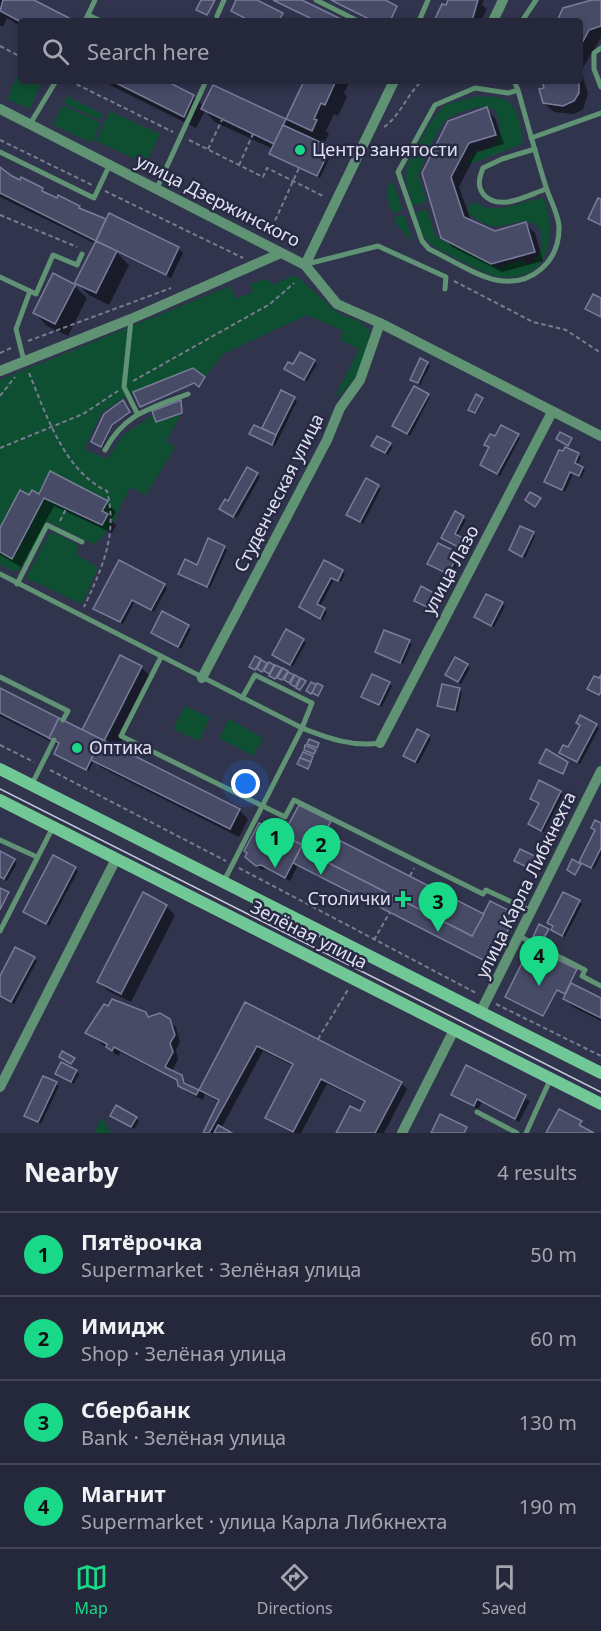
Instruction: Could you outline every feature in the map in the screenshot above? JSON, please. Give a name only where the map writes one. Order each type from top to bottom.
[{"type":"street","points":[[494,18],[503,0]]},
{"type":"street","points":[[305,265],[393,84]]},
{"type":"street","name":"улица Дзержинского","points":[[0,109],[305,265],[337,304],[380,323],[601,436]]},
{"type":"street","points":[[0,371],[131,319],[281,253]]},
{"type":"street","name":"Студенческая улица","points":[[202,678],[327,440],[340,408],[360,380],[380,323]]},
{"type":"street","name":"улица Лазо","points":[[380,743],[552,412]]},
{"type":"street","name":"Зелёная улица","points":[[0,769],[601,1073]]},
{"type":"street","name":"улица Карла Либкнехта","points":[[480,1013],[601,771]]},
{"type":"street","name":"Зелёная улица","points":[[0,800],[601,1104]]},
{"type":"street","points":[[0,1087],[116,859]]},
{"type":"street","points":[[402,1133],[454,1030]]},
{"type":"lane","points":[[86,18],[94,2],[87,0]]},
{"type":"lane","points":[[217,16],[225,0]]},
{"type":"lane","points":[[316,0],[352,18]]},
{"type":"lane","points":[[419,18],[428,0]]},
{"type":"lane","points":[[524,18],[536,0]]},
{"type":"lane","points":[[88,15],[95,18]]},
{"type":"lane","points":[[601,48],[594,53],[594,69],[601,87]]},
{"type":"lane","points":[[30,124],[54,84]]},
{"type":"lane","points":[[157,188],[205,84]]},
{"type":"lane","points":[[515,84],[518,90],[546,189],[559,228],[550,262],[544,269],[509,281],[494,280],[429,249],[422,241],[398,172],[435,105],[475,88],[508,93],[518,90]]},
{"type":"lane","points":[[531,138],[601,113]]},
{"type":"lane","points":[[535,149],[502,159],[483,168],[479,179],[481,190],[490,201],[506,203],[546,189]]},
{"type":"lane","points":[[0,152],[94,198],[110,164]]},
{"type":"lane","points":[[305,265],[378,246],[446,277],[445,289]]},
{"type":"lane","points":[[0,277],[36,294],[53,255],[77,265],[82,254]]},
{"type":"lane","points":[[24,362],[16,329],[30,291]]},
{"type":"lane","points":[[131,319],[124,387],[137,413]]},
{"type":"lane","points":[[105,450],[116,430],[137,413],[188,394]]},
{"type":"lane","points":[[17,584],[47,525],[82,542]]},
{"type":"lane","points":[[0,574],[302,728],[341,743],[362,746],[380,743]]},
{"type":"lane","points":[[161,657],[122,736],[285,817],[294,800],[483,894],[486,890],[531,911]]},
{"type":"lane","points":[[223,882],[302,728],[312,703],[255,675],[242,698]]},
{"type":"lane","points":[[0,677],[68,711],[63,720]]},
{"type":"lane","points":[[31,785],[54,740]]},
{"type":"lane","points":[[0,931],[53,827]]},
{"type":"lane","points":[[0,840],[37,858]]},
{"type":"lane","points":[[519,936],[585,969],[582,976],[601,986]]},
{"type":"lane","points":[[526,1133],[551,1078]]},
{"type":"lane","points":[[477,1112],[517,1133]]},
{"type":"path","points":[[0,46],[18,55]]},
{"type":"path","points":[[76,84],[262,177],[267,168],[328,198]]},
{"type":"path","points":[[370,134],[393,121],[412,90],[419,84]]},
{"type":"path","points":[[208,149],[222,120]]},
{"type":"path","points":[[239,165],[253,134]]},
{"type":"path","points":[[0,140],[246,260],[235,264]]},
{"type":"path","points":[[259,240],[267,237],[299,168]]},
{"type":"path","points":[[0,215],[84,250],[82,254]]},
{"type":"path","points":[[446,277],[533,322],[566,330],[601,353]]},
{"type":"path","points":[[0,448],[52,429],[83,414],[147,370],[204,343],[270,304],[294,283]]},
{"type":"path","points":[[0,353],[171,288]]},
{"type":"path","points":[[0,396],[24,362]]},
{"type":"path","points":[[24,362],[52,429],[92,484],[107,491],[112,511],[106,561],[80,615]]},
{"type":"path","points":[[57,529],[66,509]]},
{"type":"path","points":[[0,745],[601,1056]]},
{"type":"path","points":[[374,940],[390,912]]},
{"type":"path","points":[[318,1040],[349,988]]},
{"type":"green space","points":[[18,73],[18,84],[41,84],[30,109],[7,99]]},
{"type":"green space","points":[[67,96],[103,114],[100,120],[64,103]]},
{"type":"green space","points":[[474,97],[497,97],[508,102],[516,112],[519,121],[522,144],[471,164],[468,161],[476,151],[491,148],[498,138],[500,132],[498,117],[495,110],[477,107],[451,117],[442,124],[418,176],[427,201],[413,206],[406,181],[407,164],[432,120],[445,105]]},
{"type":"green space","points":[[63,105],[101,123],[92,143],[53,125]]},
{"type":"green space","points":[[110,111],[160,134],[146,164],[96,141]]},
{"type":"green space","points":[[390,182],[395,186],[402,209],[394,214],[388,198]]},
{"type":"green space","points":[[544,198],[550,226],[546,252],[540,263],[531,271],[518,276],[491,275],[438,249],[424,236],[416,213],[427,209],[435,235],[498,267],[524,259],[526,265],[534,262],[542,248],[540,228],[527,222],[488,225],[469,214],[468,207],[474,202],[491,208],[509,207]]},
{"type":"green space","points":[[404,215],[413,243],[398,226],[394,217]]},
{"type":"green space","points":[[291,276],[298,277],[339,314],[359,321],[370,331],[360,369],[342,393],[334,399],[359,349],[340,340],[344,331],[307,315],[223,354],[205,377],[193,368],[131,394],[102,412],[84,449],[107,459],[124,434],[153,415],[157,422],[182,413],[166,441],[175,447],[146,495],[130,487],[110,527],[93,544],[47,521],[20,570],[13,571],[0,565],[0,552],[12,558],[44,498],[95,524],[102,525],[108,515],[102,511],[107,502],[50,472],[39,494],[32,490],[29,495],[20,490],[0,528],[0,380],[230,286],[236,299],[253,292],[250,284],[267,279],[274,285]]},
{"type":"green space","points":[[54,533],[78,545],[77,555],[98,567],[82,604],[26,578],[49,534]]},
{"type":"green space","points":[[185,706],[210,718],[199,741],[173,729]]},
{"type":"green space","points":[[229,719],[263,738],[253,756],[219,738]]},
{"type":"green space","points":[[102,1117],[111,1133],[94,1133]]},
{"type":"building","points":[[3,0],[34,0],[69,18],[18,18],[18,20],[0,11]]},
{"type":"building","points":[[201,0],[215,0],[207,15],[196,10]]},
{"type":"building","points":[[236,0],[257,0],[283,13],[280,18],[244,18],[231,11]]},
{"type":"building","points":[[273,0],[302,0],[339,18],[310,18]]},
{"type":"building","points":[[331,0],[385,0],[397,6],[391,18],[367,18]]},
{"type":"building","points":[[448,0],[478,0],[473,18],[435,18],[442,4],[446,5]]},
{"type":"building","points":[[592,0],[601,0],[601,26],[589,30],[583,41],[583,18],[558,18],[563,8]]},
{"type":"building","points":[[118,84],[172,84],[194,95],[184,117]]},
{"type":"building","points":[[303,84],[335,84],[325,105],[321,103],[312,131],[286,119]]},
{"type":"building","points":[[543,84],[579,84],[579,93],[574,101],[563,106],[543,103],[539,89],[544,88]]},
{"type":"building","points":[[213,85],[286,119],[274,144],[201,109]]},
{"type":"building","points":[[487,107],[496,135],[469,143],[451,177],[464,217],[495,231],[526,222],[535,252],[491,264],[441,238],[422,173],[448,121]]},
{"type":"building","name":"Центр занятости","points":[[283,125],[331,147],[317,176],[269,154]]},
{"type":"building","points":[[0,167],[20,180],[21,177],[43,188],[42,191],[57,198],[58,195],[80,206],[79,208],[106,219],[96,241],[0,193]]},
{"type":"building","points":[[598,198],[601,199],[601,225],[588,219]]},
{"type":"building","points":[[109,213],[179,247],[166,275],[96,241]]},
{"type":"building","points":[[96,241],[117,251],[96,293],[76,284],[55,324],[33,313],[53,273],[74,284]]},
{"type":"building","points":[[593,294],[601,298],[601,317],[585,309]]},
{"type":"building","points":[[300,352],[315,360],[304,380],[284,369],[288,362],[293,364]]},
{"type":"building","points":[[420,358],[428,362],[418,383],[410,380]]},
{"type":"building","points":[[193,368],[205,377],[199,387],[194,383],[140,407],[133,392]]},
{"type":"building","points":[[414,386],[429,394],[407,434],[392,426]]},
{"type":"building","points":[[281,390],[295,397],[276,435],[262,428]]},
{"type":"building","points":[[476,394],[483,398],[475,413],[468,410]]},
{"type":"building","points":[[123,400],[130,412],[112,425],[101,447],[91,442],[104,414]]},
{"type":"building","points":[[181,400],[182,413],[156,422],[152,411]]},
{"type":"building","points":[[254,425],[276,435],[272,445],[249,434]]},
{"type":"building","points":[[501,425],[519,434],[497,474],[480,465],[489,447],[484,445],[490,434],[495,436]]},
{"type":"building","points":[[560,432],[572,438],[568,446],[556,439]]},
{"type":"building","points":[[377,436],[391,443],[385,453],[371,446]]},
{"type":"building","points":[[565,447],[579,453],[575,463],[583,467],[579,476],[570,472],[562,490],[544,482],[559,450],[563,451]]},
{"type":"building","points":[[247,467],[258,473],[233,517],[219,509],[225,499],[228,501]]},
{"type":"building","points":[[50,471],[108,501],[102,511],[108,514],[102,525],[44,498],[12,559],[0,552],[0,528],[20,490],[29,495],[32,490],[39,494]]},
{"type":"building","points":[[366,478],[379,485],[360,522],[346,515]]},
{"type":"building","points":[[530,492],[541,498],[535,507],[525,500]]},
{"type":"building","points":[[455,511],[464,516],[455,534],[463,538],[458,547],[441,538]]},
{"type":"building","points":[[520,526],[534,532],[522,557],[509,550]]},
{"type":"building","points":[[208,538],[225,546],[207,587],[178,574],[185,559],[197,565]]},
{"type":"building","points":[[438,543],[459,553],[448,574],[427,564]]},
{"type":"building","points":[[119,560],[165,584],[151,610],[132,600],[120,622],[93,609]]},
{"type":"building","points":[[324,560],[343,570],[338,581],[331,578],[317,604],[325,608],[320,619],[299,607]]},
{"type":"building","points":[[421,586],[434,593],[427,607],[414,601]]},
{"type":"building","points":[[486,594],[503,602],[491,626],[474,617]]},
{"type":"building","points":[[162,611],[189,625],[178,647],[151,633]]},
{"type":"building","points":[[286,629],[304,639],[290,665],[272,655]]},
{"type":"building","points":[[384,630],[410,640],[400,663],[375,652]]},
{"type":"building","points":[[120,655],[142,666],[104,741],[82,730]]},
{"type":"building","points":[[255,656],[261,659],[255,670],[249,667]]},
{"type":"building","points":[[455,657],[468,664],[458,682],[445,675]]},
{"type":"building","points":[[261,660],[267,663],[262,672],[257,669]]},
{"type":"building","points":[[269,662],[274,665],[269,674],[264,671]]},
{"type":"building","points":[[275,665],[282,668],[275,679],[269,676]]},
{"type":"building","points":[[283,668],[288,671],[282,680],[277,678]]},
{"type":"building","points":[[288,672],[294,675],[289,683],[284,680]]},
{"type":"building","points":[[372,674],[390,682],[379,705],[361,697]]},
{"type":"building","points":[[295,675],[300,678],[295,687],[290,684]]},
{"type":"building","points":[[601,675],[599,695],[587,689],[594,676],[599,678]]},
{"type":"building","points":[[301,678],[306,681],[300,690],[296,688]]},
{"type":"building","points":[[311,682],[317,685],[311,694],[306,691]]},
{"type":"building","points":[[317,683],[323,686],[318,696],[312,693]]},
{"type":"building","points":[[442,684],[460,688],[455,710],[437,706]]},
{"type":"building","points":[[0,688],[59,718],[49,738],[0,713]]},
{"type":"building","points":[[580,715],[597,724],[577,762],[559,753],[563,745],[568,747],[580,725],[576,723]]},
{"type":"building","name":"Оптика","points":[[59,718],[101,739],[86,770],[54,754],[59,743],[49,738]]},
{"type":"building","points":[[417,729],[429,735],[415,762],[403,756]]},
{"type":"building","points":[[101,739],[240,809],[230,829],[91,760]]},
{"type":"building","points":[[309,739],[319,743],[317,748],[307,744]]},
{"type":"building","points":[[305,745],[316,750],[314,754],[304,750]]},
{"type":"building","points":[[546,749],[568,762],[563,774],[539,763]]},
{"type":"building","points":[[303,752],[313,756],[311,762],[300,758]]},
{"type":"building","points":[[300,758],[311,762],[308,769],[297,764]]},
{"type":"building","points":[[539,780],[561,791],[541,831],[528,824],[539,803],[530,799]]},
{"type":"building","points":[[299,805],[331,821],[313,855],[472,936],[490,901],[516,914],[491,964],[293,863],[302,845],[283,835]]},
{"type":"building","points":[[595,820],[601,823],[601,848],[591,868],[579,862],[595,830],[591,828]]},
{"type":"building","points":[[259,823],[302,845],[285,878],[261,865],[256,866],[245,857],[247,853],[244,851]]},
{"type":"building","points":[[325,833],[484,914],[472,936],[313,855]]},
{"type":"building","points":[[520,849],[537,857],[531,869],[514,861]]},
{"type":"building","points":[[0,851],[15,859],[4,879],[0,877]]},
{"type":"building","points":[[53,855],[76,867],[46,924],[23,912]]},
{"type":"building","points":[[572,859],[581,864],[575,875],[567,870]]},
{"type":"building","points":[[0,888],[9,892],[0,910]]},
{"type":"building","points":[[143,892],[167,905],[121,994],[97,982]]},
{"type":"building","points":[[563,892],[580,900],[562,936],[551,930],[553,926],[547,923]]},
{"type":"building","points":[[539,924],[549,929],[542,941],[533,937]]},
{"type":"building","points":[[15,947],[35,957],[11,1002],[0,996],[0,976]]},
{"type":"building","points":[[527,953],[546,963],[550,956],[577,969],[565,994],[557,990],[543,1016],[505,997]]},
{"type":"building","points":[[571,983],[601,998],[601,1018],[563,999]]},
{"type":"building","points":[[112,999],[146,1012],[148,1017],[160,1013],[170,1019],[175,1035],[170,1043],[173,1052],[165,1067],[182,1075],[184,1083],[199,1090],[196,1095],[178,1086],[177,1080],[114,1047],[112,1051],[106,1047],[107,1044],[85,1033],[104,1004],[108,1006]]},
{"type":"building","points":[[245,1002],[402,1082],[375,1133],[336,1133],[350,1106],[360,1111],[365,1101],[321,1079],[293,1132],[265,1118],[293,1064],[257,1046],[209,1133],[203,1133],[219,1100],[199,1090]]},
{"type":"building","points":[[62,1051],[75,1058],[71,1064],[59,1057]]},
{"type":"building","points":[[61,1062],[77,1070],[71,1082],[55,1074]]},
{"type":"building","points":[[466,1065],[526,1095],[515,1119],[477,1099],[474,1106],[451,1095]]},
{"type":"building","points":[[43,1076],[57,1082],[38,1122],[24,1116]]},
{"type":"building","points":[[116,1105],[137,1117],[131,1127],[110,1116]]},
{"type":"building","points":[[559,1109],[582,1121],[579,1125],[594,1133],[546,1133]]},
{"type":"building","points":[[440,1114],[467,1127],[464,1133],[431,1133]]},
{"type":"building","points":[[218,1125],[232,1133],[214,1133]]},
{"type":"tram line","points":[[0,789],[601,1092]]},
{"type":"place","name":"Центр занятости","points":[[300,150]]},
{"type":"place","name":"Оптика","points":[[77,748]]},
{"type":"place","name":"Пятёрочка","points":[[275,868]]},
{"type":"place","name":"Имидж","points":[[321,875]]},
{"type":"place","name":"Столички","points":[[403,899]]},
{"type":"place","name":"Сбербанк","points":[[438,932]]},
{"type":"place","name":"Магнит","points":[[539,986]]}]
